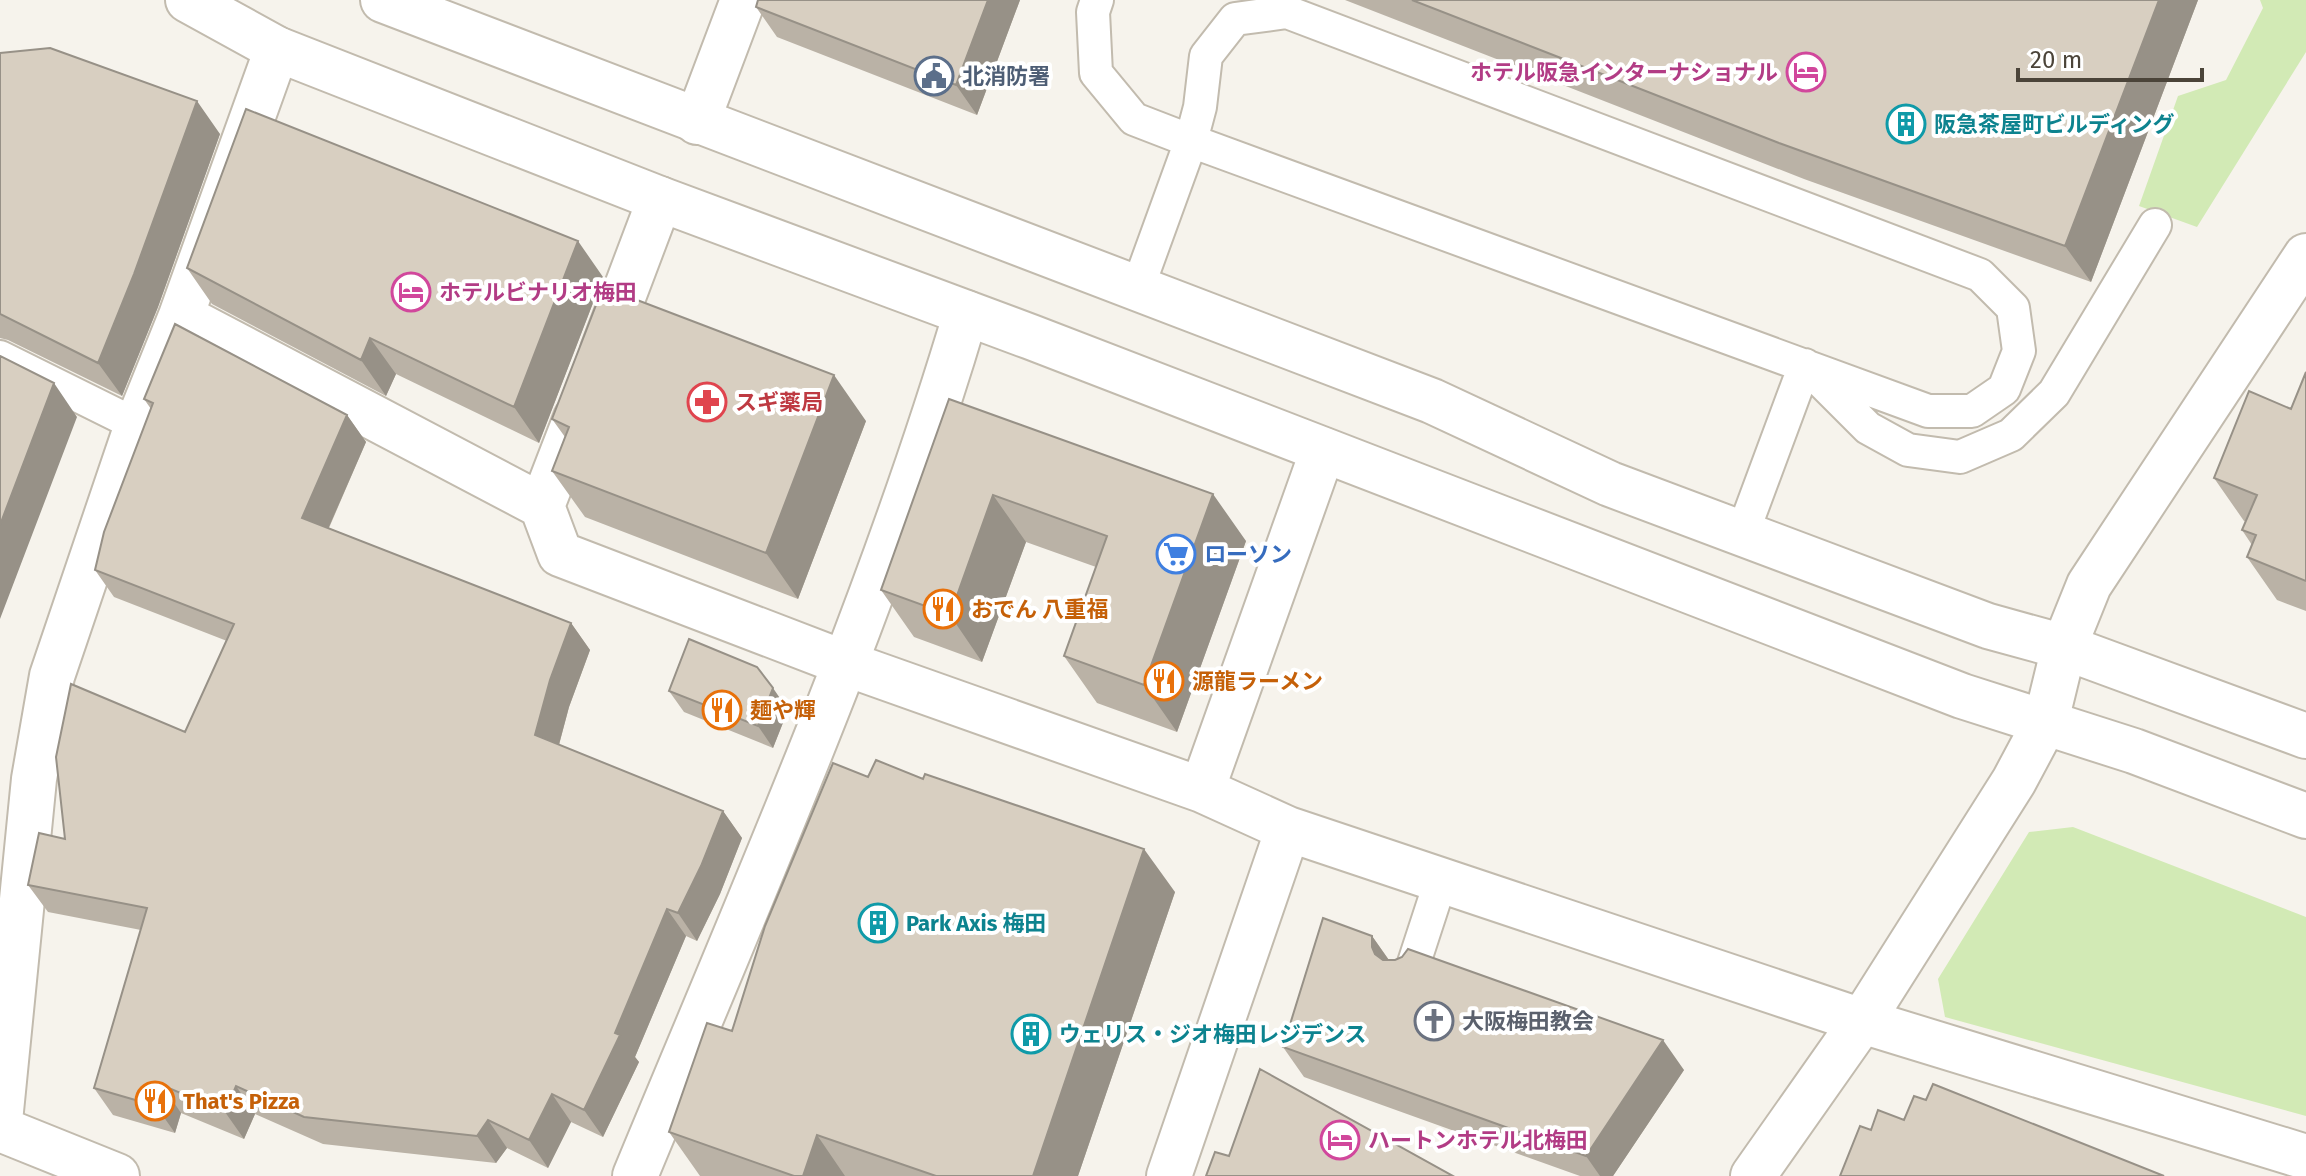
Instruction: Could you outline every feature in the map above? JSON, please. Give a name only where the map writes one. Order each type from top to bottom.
[{"type":"street","points":[[188,0],[277,49],[660,199],[966,313],[1962,696],[2134,751],[2306,816]]},
{"type":"street","points":[[383,0],[1432,401],[1610,484],[1988,626],[2064,647],[2306,736]]},
{"type":"street","points":[[697,122],[743,0]]},
{"type":"street","points":[[0,1121],[34,779],[52,676],[137,425],[181,316],[277,49]]},
{"type":"street","points":[[660,199],[542,506],[560,554],[847,664],[1202,790],[1288,829],[1862,1021],[2306,1157]]},
{"type":"street","points":[[1753,1176],[1862,1021],[2014,781],[2046,721],[2064,647],[2089,585],[2306,256]]},
{"type":"street","points":[[635,1176],[847,664],[949,371],[966,313]]},
{"type":"street","points":[[181,316],[542,506]]},
{"type":"street","points":[[1202,790],[1323,450]]},
{"type":"street","points":[[1169,1176],[1288,829]]},
{"type":"street","points":[[0,1129],[117,1176]]},
{"type":"lane","points":[[1097,0],[1093,12],[1096,73],[1134,119],[1191,141],[1928,411],[1972,411],[2004,389],[2019,351],[2013,308],[1980,275],[1287,12],[1235,19],[1206,56],[1200,107],[1191,141],[1138,287]]},
{"type":"lane","points":[[1805,365],[1868,428],[1908,450],[1960,457],[2011,435],[2054,393],[2155,225]]},
{"type":"lane","points":[[0,357],[137,425]]},
{"type":"lane","points":[[1743,532],[1805,365]]},
{"type":"lane","points":[[1411,972],[1441,880]]},
{"type":"green space","points":[[2260,0],[2306,0],[2306,52],[2197,227],[2139,206],[2178,96],[2226,80],[2263,8]]},
{"type":"green space","points":[[2073,827],[2306,917],[2306,1116],[1945,1017],[1938,979],[2029,832]]},
{"type":"building","points":[[758,0],[988,0],[956,85],[756,7]]},
{"type":"building","name":"阪急茶屋町ビルディング","points":[[1412,0],[2159,0],[2065,246],[1779,143]]},
{"type":"building","points":[[50,48],[197,101],[98,363],[0,314],[0,53]]},
{"type":"building","name":"ホテルビナリオ梅田","points":[[246,109],[578,241],[514,407],[370,338],[361,360],[187,268]]},
{"type":"building","points":[[603,287],[834,375],[766,553],[552,471],[569,427],[552,419]]},
{"type":"building","points":[[175,324],[347,415],[302,518],[571,623],[550,680],[535,735],[723,811],[678,913],[667,909],[615,1033],[620,1035],[584,1110],[552,1094],[529,1140],[488,1120],[477,1136],[304,1117],[236,1086],[225,1112],[162,1085],[156,1106],[94,1088],[147,908],[28,885],[39,833],[65,839],[56,757],[71,684],[185,732],[234,624],[95,570],[104,532],[153,403],[144,399]]},
{"type":"building","points":[[0,356],[54,383],[0,525]]},
{"type":"building","points":[[2306,372],[2306,581],[2247,557],[2256,535],[2242,530],[2257,495],[2214,478],[2249,391],[2291,409]]},
{"type":"building","points":[[949,399],[1213,494],[1144,685],[1064,656],[1107,536],[993,495],[950,615],[881,590]]},
{"type":"building","points":[[689,639],[757,667],[773,688],[758,726],[669,691]]},
{"type":"building","points":[[876,760],[923,779],[925,774],[1144,849],[1033,1176],[936,1176],[817,1135],[803,1176],[794,1176],[669,1132],[707,1023],[732,1031],[765,926],[833,763],[868,777]]},
{"type":"building","name":"大阪梅田教会","points":[[1323,918],[1372,936],[1375,954],[1383,960],[1402,957],[1408,949],[1663,1040],[1586,1156],[1283,1047]]},
{"type":"building","points":[[1260,1069],[1453,1176],[1206,1176],[1215,1152],[1229,1156]]},
{"type":"building","points":[[1933,1084],[2164,1176],[1840,1176],[1860,1126],[1871,1130],[1878,1110],[1904,1120],[1914,1096],[1926,1100]]},
{"type":"place","name":"ホテル阪急インターナショナル","points":[[1806,72]]},
{"type":"place","name":"北消防署","points":[[934,76]]},
{"type":"place","name":"阪急茶屋町ビルディング","points":[[1906,124]]},
{"type":"place","name":"ホテルビナリオ梅田","points":[[411,292]]},
{"type":"place","name":"スギ薬局","points":[[707,402]]},
{"type":"place","name":"ローソン","points":[[1176,554]]},
{"type":"place","name":"おでん 八重福","points":[[943,609]]},
{"type":"place","name":"源龍ラーメン","points":[[1164,681]]},
{"type":"place","name":"麺や輝","points":[[722,710]]},
{"type":"place","name":"Park Axis 梅田","points":[[878,923]]},
{"type":"place","name":"大阪梅田教会","points":[[1434,1021]]},
{"type":"place","name":"ウェリス・ジオ梅田レジデンス","points":[[1031,1034]]},
{"type":"place","name":"That's Pizza","points":[[155,1101]]},
{"type":"place","name":"ハートンホテル北梅田","points":[[1340,1140]]}]
